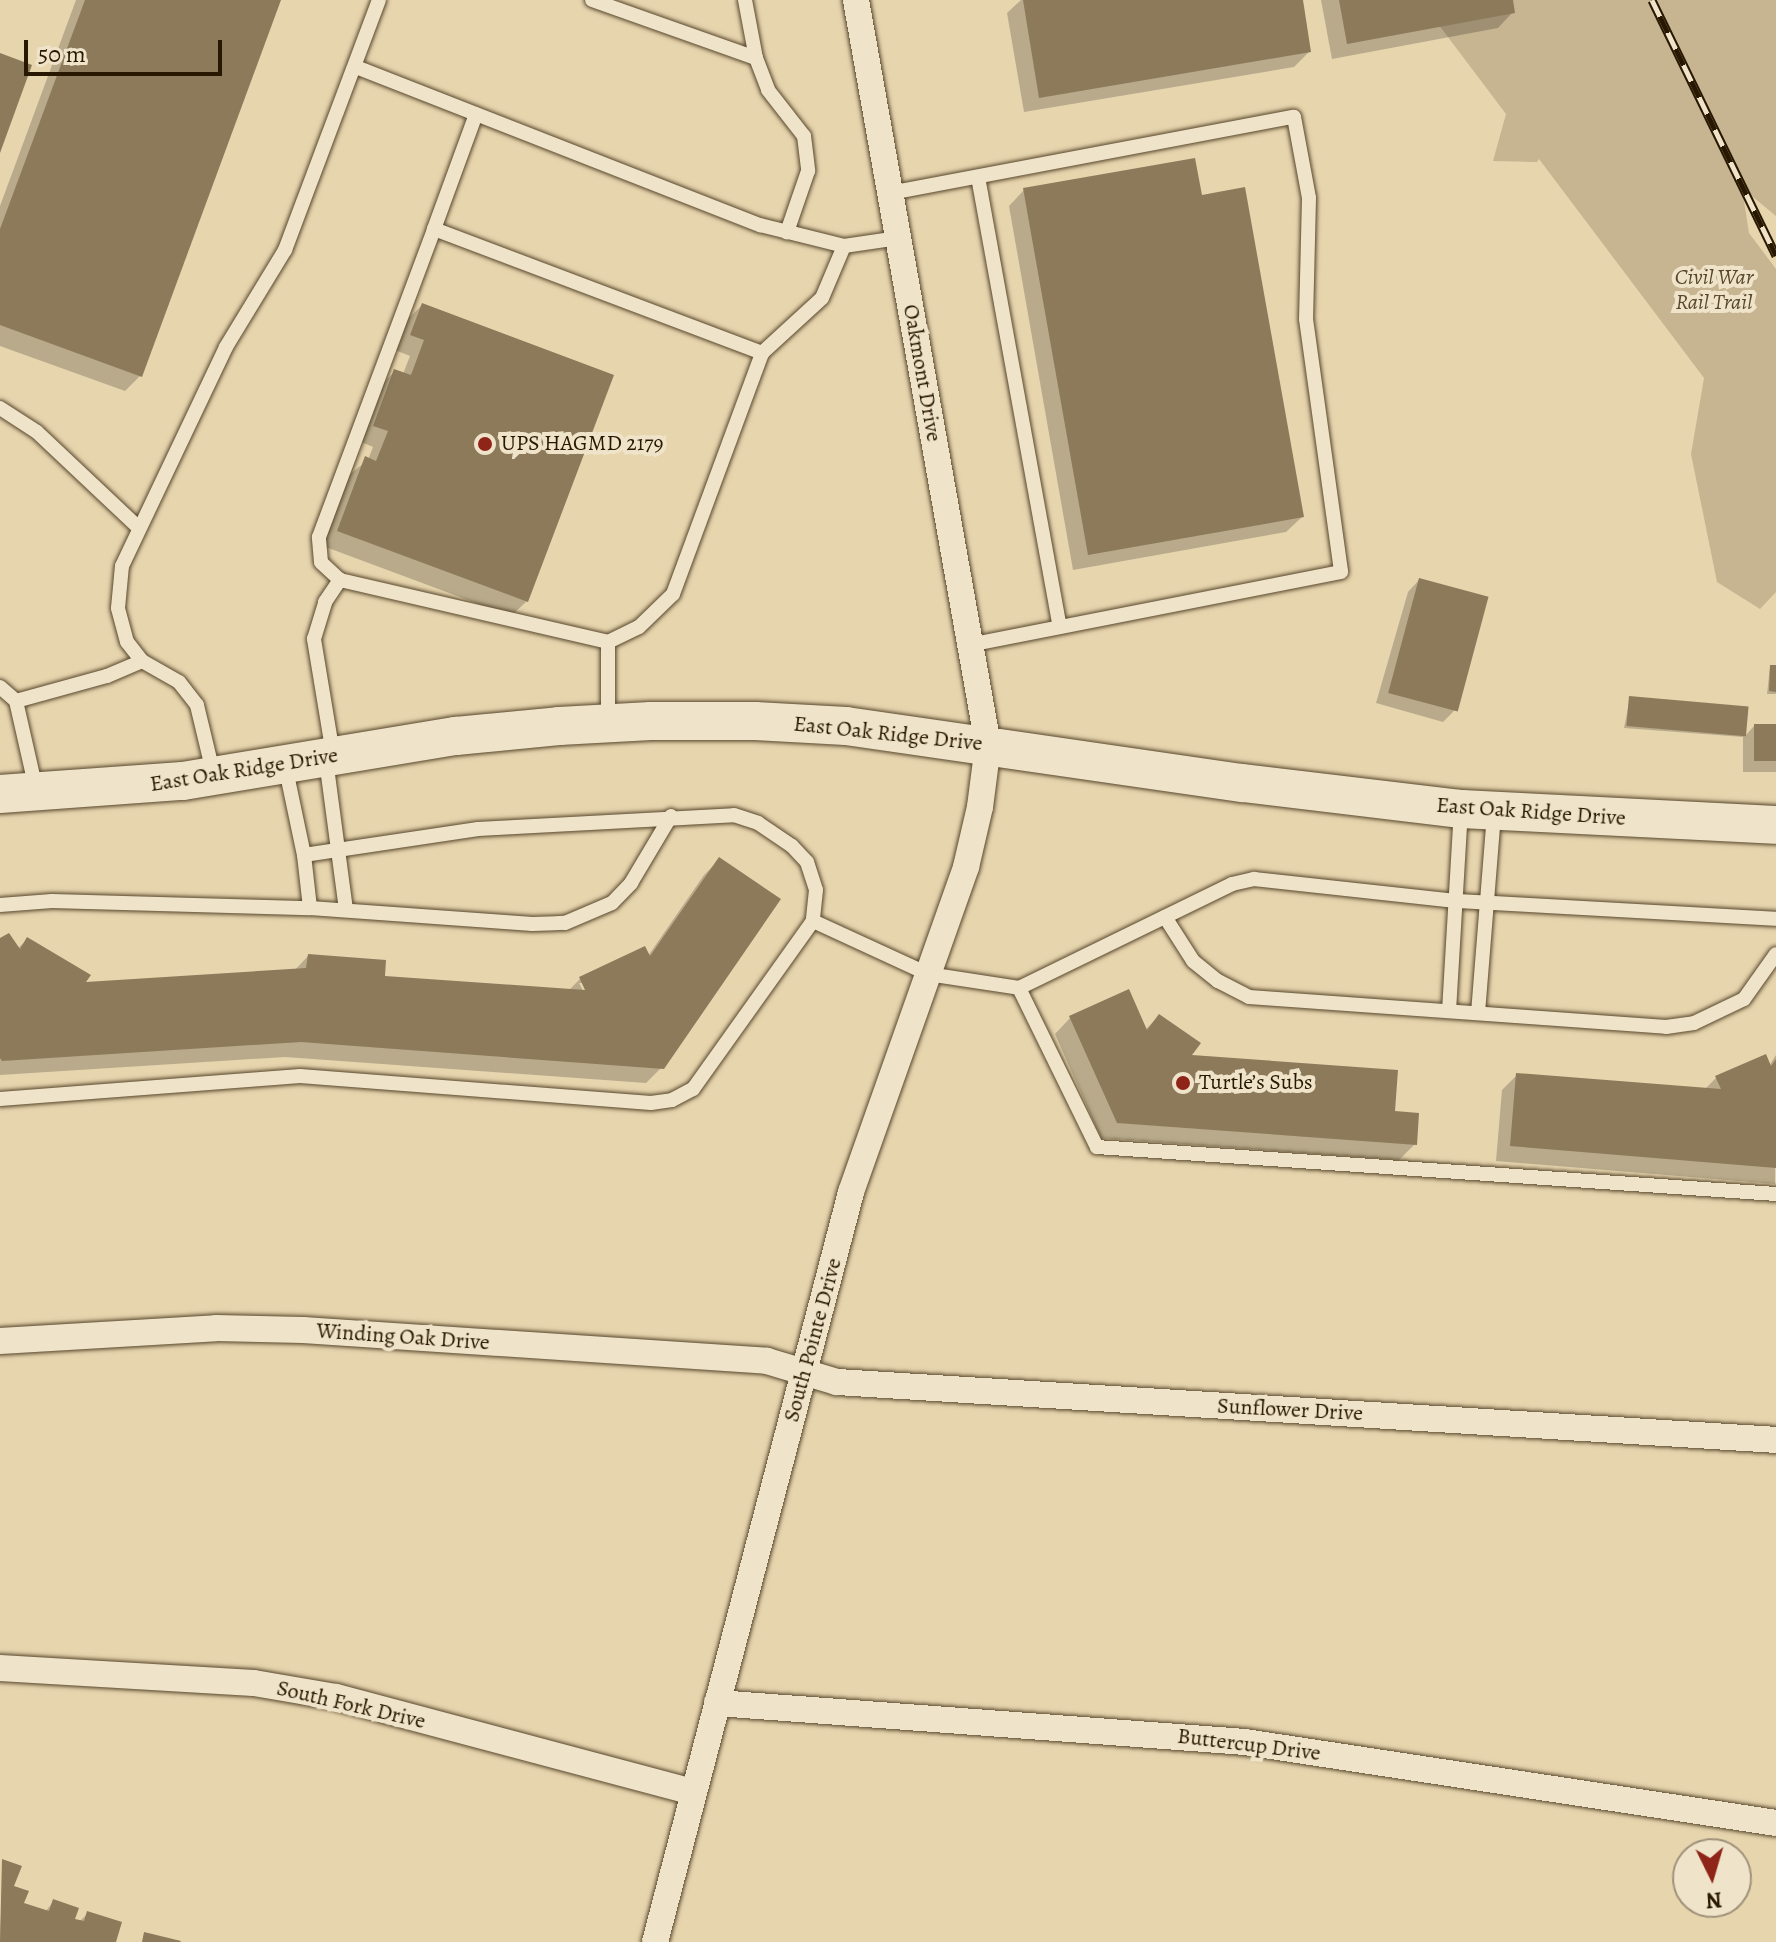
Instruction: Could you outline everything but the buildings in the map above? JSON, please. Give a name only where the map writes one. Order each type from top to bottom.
[{"type":"main road","name":"East Oak Ridge Drive","points":[[18,794],[101,790],[214,776],[456,736],[607,723],[755,721],[846,726],[1243,783],[1478,810],[1776,825]]},
{"type":"street","name":"Oakmont Drive","points":[[856,0],[988,745]]},
{"type":"street","name":"South Pointe Drive","points":[[655,1942],[851,1192],[966,867],[980,807],[988,745]]},
{"type":"street","name":"Winding Oak Drive","points":[[0,1341],[216,1328],[303,1330],[767,1361],[805,1372]]},
{"type":"street","name":"Sunflower Drive","points":[[805,1372],[837,1382],[1776,1440]]},
{"type":"street","name":"South Fork Drive","points":[[0,1668],[254,1683],[336,1697],[694,1792]]},
{"type":"street","name":"Buttercup Drive","points":[[717,1703],[1245,1742],[1776,1823]]},
{"type":"lane","points":[[214,776],[197,705],[179,682],[142,661],[127,642],[118,608],[122,566],[226,347],[285,250],[379,0]]},
{"type":"lane","points":[[592,0],[756,58]]},
{"type":"lane","points":[[745,0],[756,58],[768,90],[804,136],[808,171],[787,232]]},
{"type":"lane","points":[[356,67],[760,225],[844,246],[898,238]]},
{"type":"lane","points":[[476,114],[319,537],[321,562],[340,580],[608,642],[639,627],[673,594],[762,353],[822,298],[844,246]]},
{"type":"lane","points":[[890,193],[1294,117],[1309,198],[1306,319],[1341,572],[970,645]]},
{"type":"lane","points":[[978,177],[1060,627]]},
{"type":"lane","points":[[434,229],[762,353]]},
{"type":"lane","points":[[0,408],[37,432],[139,528]]},
{"type":"lane","points":[[340,580],[325,602],[314,639],[346,910]]},
{"type":"lane","points":[[607,723],[608,642]]},
{"type":"lane","points":[[16,701],[107,676],[142,661]]},
{"type":"lane","points":[[0,687],[16,701],[18,794]]},
{"type":"lane","points":[[285,765],[304,855],[310,908]]},
{"type":"lane","points":[[1449,1011],[1456,901],[1478,810]]},
{"type":"lane","points":[[1478,810],[1487,903],[1478,1013]]},
{"type":"lane","points":[[0,1099],[300,1076],[651,1103],[672,1100],[693,1089],[813,921],[816,890],[807,862],[792,846],[758,823],[734,815],[671,816],[478,829],[304,855]]},
{"type":"lane","points":[[0,905],[52,901],[310,908],[532,924],[565,923],[590,915],[622,893],[671,816]]},
{"type":"lane","points":[[813,921],[928,974],[1019,988],[1232,884],[1254,879],[1456,901],[1776,919]]},
{"type":"lane","points":[[1165,917],[1193,961],[1218,981],[1249,997],[1666,1027],[1694,1023],[1744,999],[1776,954]]},
{"type":"lane","points":[[1019,988],[1097,1147],[1776,1194]]},
{"type":"green space","name":"Civil War Rail Trail","points":[[1420,0],[1776,0],[1776,216],[1742,188],[1749,233],[1776,269],[1776,592],[1760,609],[1717,582],[1691,454],[1704,378],[1539,159],[1537,162],[1493,161],[1506,114]]},
{"type":"railway","points":[[1652,0],[1776,255]]},
{"type":"place","name":"UPS HAGMD 2179","points":[[485,444]]},
{"type":"place","name":"Turtle’s Subs","points":[[1183,1083]]}]
